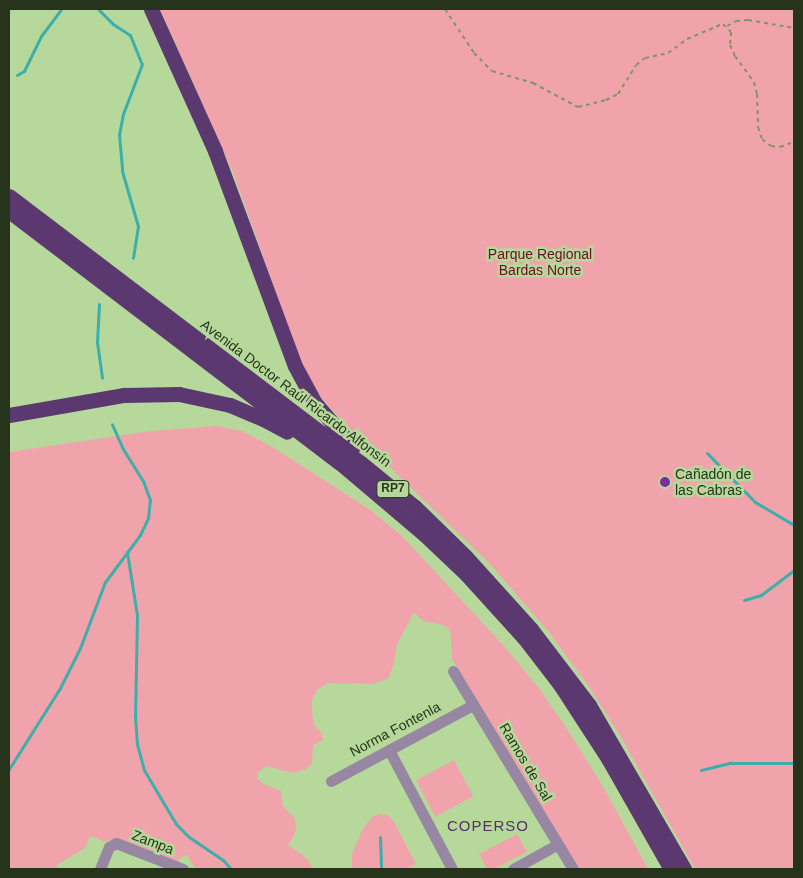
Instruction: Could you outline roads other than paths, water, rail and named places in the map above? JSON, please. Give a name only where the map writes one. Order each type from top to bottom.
[{"type":"highway","points":[[151,9],[215,151],[285,343],[304,385],[326,418],[339,433],[415,507]]},
{"type":"highway","name":"Avenida Doctor Raúl Ricardo Alfonsín","points":[[9,196],[342,448],[415,507],[512,605],[569,677],[608,736],[684,869]]},
{"type":"highway","name":"Avenida Doctor Raúl Ricardo Alfonsín","points":[[9,211],[356,476],[424,534],[467,575],[543,661],[593,734],[671,869]]},
{"type":"highway","points":[[9,415],[124,395],[161,394],[197,396],[230,405],[264,419],[356,476]]},
{"type":"street","name":"Ramos de Sal","points":[[453,671],[572,869]]},
{"type":"street","name":"Norma Fontenla","points":[[331,781],[473,704]]},
{"type":"street","points":[[389,750],[452,869]]},
{"type":"street","name":"Zampa","points":[[100,869],[112,844],[118,844],[183,864]]},
{"type":"street","points":[[513,869],[558,844]]},
{"type":"street","points":[[183,864],[189,869]]},
{"type":"waterway","points":[[17,75],[24,71],[41,36],[61,9]]},
{"type":"waterway","points":[[98,9],[113,24],[130,35],[142,64],[123,114],[119,134],[122,171],[138,226],[133,258]]},
{"type":"waterway","points":[[99,304],[97,342],[102,378]]},
{"type":"waterway","points":[[9,769],[60,688],[80,648],[105,582],[140,535],[148,518],[150,500],[143,481],[123,449],[112,424]]},
{"type":"waterway","points":[[707,453],[755,502],[794,525]]},
{"type":"waterway","points":[[127,552],[137,615],[135,716],[137,744],[144,770],[176,824],[189,837],[223,860],[231,869]]},
{"type":"waterway","points":[[744,600],[761,595],[794,570]]},
{"type":"waterway","points":[[701,770],[730,763],[794,763]]},
{"type":"waterway","points":[[380,837],[381,869]]},
{"type":"place","name":"Cañadón de las Cabras","points":[[665,482]]},
{"type":"district","name":"COPERSO","points":[[488,826]]},
{"type":"park label","name":"Parque Regional Bardas Norte","points":[[540,262]]}]
